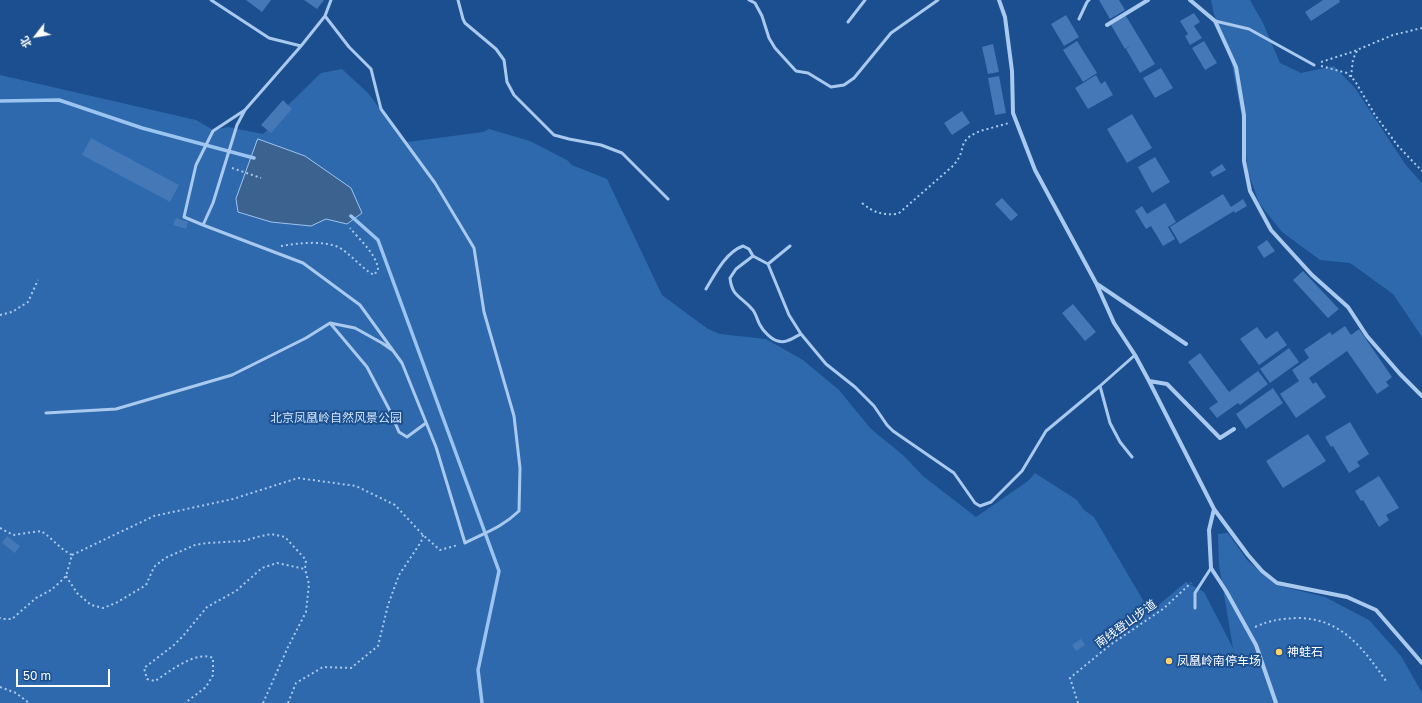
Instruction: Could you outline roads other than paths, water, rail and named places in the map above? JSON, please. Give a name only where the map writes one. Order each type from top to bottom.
[{"type":"street","points":[[1000,0],[1006,17],[1012,72],[1014,113],[1035,170],[1096,283],[1114,323],[1135,355],[1149,381],[1214,509],[1248,555],[1262,571],[1278,583],[1347,597],[1376,610],[1422,663]]},
{"type":"street","points":[[1107,25],[1148,0]]},
{"type":"street","points":[[1190,0],[1215,22],[1236,67],[1244,115],[1244,161],[1250,191],[1271,230],[1312,275],[1348,306],[1367,336],[1400,374],[1422,396]]},
{"type":"street","points":[[1096,283],[1186,344]]},
{"type":"street","points":[[1149,381],[1167,384],[1220,438],[1234,429]]},
{"type":"street","points":[[1214,509],[1209,530],[1211,568],[1226,591],[1256,645],[1276,703]]},
{"type":"lane","points":[[211,0],[269,38],[301,46]]},
{"type":"lane","points":[[203,226],[213,203],[237,125],[245,110],[325,16],[331,0]]},
{"type":"lane","points":[[458,0],[462,19],[465,23],[496,49],[504,60],[507,82],[514,95],[554,134],[569,139],[601,145],[622,153],[668,199]]},
{"type":"lane","points":[[749,0],[756,3],[769,38],[775,48],[796,71],[808,73],[831,88],[844,85],[854,78],[891,33],[938,0]]},
{"type":"lane","points":[[848,22],[865,0]]},
{"type":"lane","points":[[1079,19],[1089,0]]},
{"type":"lane","points":[[245,110],[213,130],[196,165],[184,217],[203,226],[303,263],[360,305],[402,363],[436,447],[465,543],[493,531],[511,519],[519,511],[520,468],[514,416],[484,312],[474,248],[435,183],[381,109],[371,69],[349,47],[325,16]]},
{"type":"lane","points":[[1215,22],[1249,29],[1314,65]]},
{"type":"lane","points":[[706,289],[729,255],[738,248],[743,246],[749,249],[752,256],[768,264],[789,315],[801,334],[826,364],[855,387],[874,406],[890,428],[954,473],[975,504],[980,506],[991,502],[1022,471],[1046,431],[1135,355]]},
{"type":"lane","points":[[768,264],[790,246]]},
{"type":"lane","points":[[752,256],[736,269],[730,278],[731,287],[736,295],[754,310],[760,326],[768,335],[778,342],[786,342],[801,334]]},
{"type":"lane","points":[[330,323],[367,367],[399,432],[407,437],[426,423]]},
{"type":"lane","points":[[46,413],[116,409],[232,375],[306,338],[330,323],[355,328],[382,343],[395,353]]},
{"type":"lane","points":[[1100,386],[1110,423],[1120,442],[1132,457]]},
{"type":"lane","points":[[1195,608],[1195,593],[1211,568]]},
{"type":"waterway","points":[[0,101],[59,100],[142,128],[254,158]]},
{"type":"waterway","points":[[351,216],[378,240],[499,571],[478,670],[482,703]]},
{"type":"place","name":"神蛙石","points":[[1279,652]]},
{"type":"place","name":"凤凰岭南停车场","points":[[1169,661]]},
{"type":"park label","name":"北京凤凰岭自然风景公园","points":[[336,418]]}]
